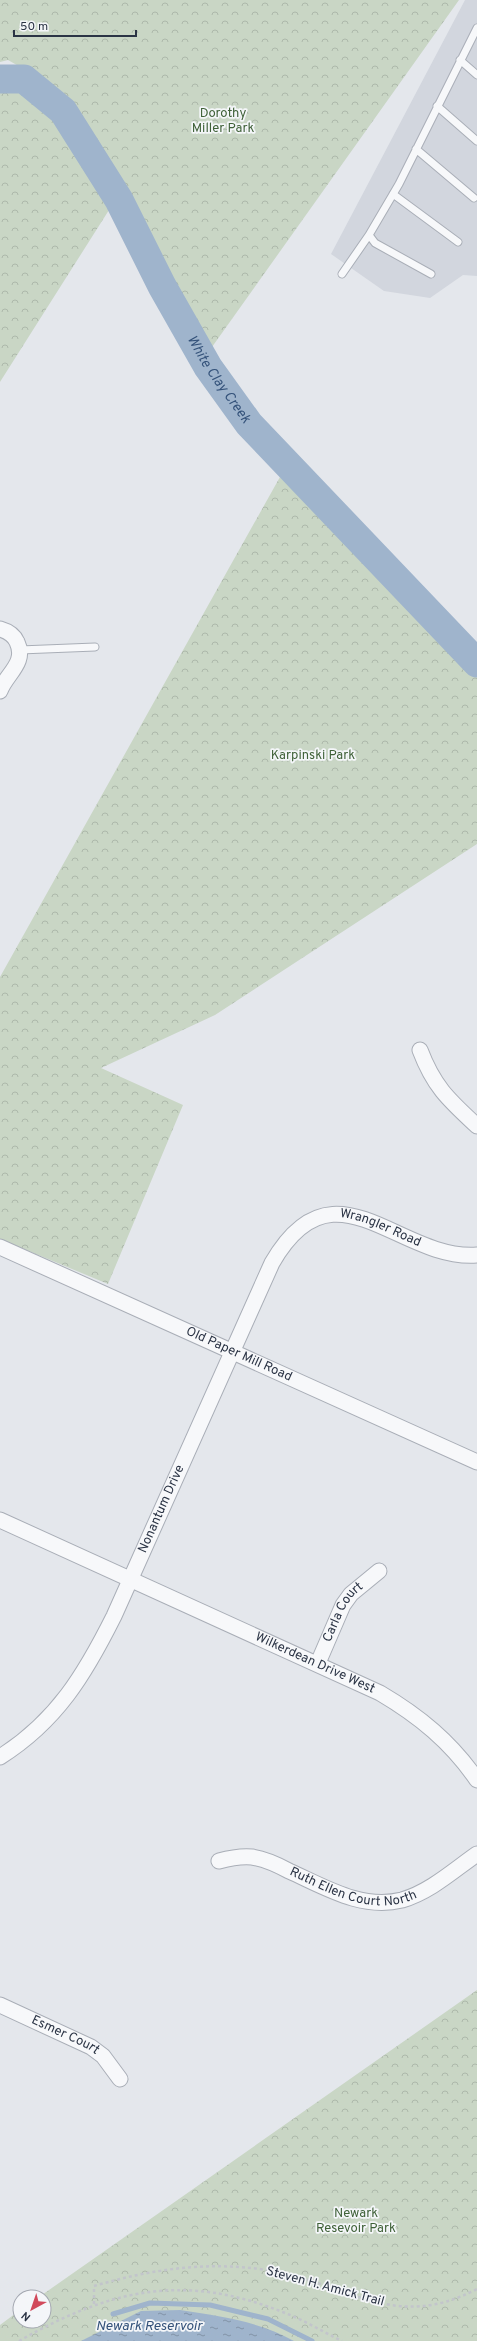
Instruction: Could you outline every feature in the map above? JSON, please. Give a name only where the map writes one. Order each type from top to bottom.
[{"type":"street","points":[[0,629],[15,639],[20,650],[18,664],[0,691]]},
{"type":"street","points":[[420,1050],[434,1081],[445,1096],[477,1126]]},
{"type":"street","name":"Wrangler Road","points":[[290,1237],[304,1226],[320,1217],[340,1214],[356,1216],[442,1251],[477,1255]]},
{"type":"street","name":"Nonantum Drive","points":[[0,1757],[43,1724],[74,1688],[102,1639],[272,1263],[290,1237]]},
{"type":"street","name":"Old Paper Mill Road","points":[[0,1247],[477,1462]]},
{"type":"street","name":"Wilkerdean Drive West","points":[[0,1520],[318,1663],[380,1693],[424,1721],[450,1746],[477,1780]]},
{"type":"street","name":"Carla Court","points":[[318,1663],[343,1605],[351,1594],[379,1571]]},
{"type":"street","name":"Ruth Ellen Court North","points":[[219,1861],[236,1857],[253,1857],[272,1863],[347,1897],[366,1902],[385,1903],[420,1893],[477,1854]]},
{"type":"street","name":"Esmer Court","points":[[0,2005],[90,2046],[103,2056],[120,2079]]},
{"type":"lane","points":[[342,274],[369,235],[393,194],[477,28]]},
{"type":"lane","points":[[460,60],[477,75]]},
{"type":"lane","points":[[437,106],[477,141]]},
{"type":"lane","points":[[416,149],[474,198]]},
{"type":"lane","points":[[393,194],[458,242]]},
{"type":"lane","points":[[369,235],[375,243],[431,274]]},
{"type":"lane","points":[[20,650],[95,647]]},
{"type":"path","name":"Steven H. Amick Trail","points":[[94,2304],[94,2286],[153,2270],[204,2266],[268,2270],[292,2276],[349,2296],[400,2306],[422,2306],[446,2301],[477,2289]]},
{"type":"path","points":[[19,2341],[48,2325],[94,2304],[148,2291],[204,2292],[264,2305],[287,2313],[342,2341]]},
{"type":"shaded area","points":[[465,0],[477,0],[477,276],[463,275],[430,298],[384,291],[331,254]]},
{"type":"green space","name":"Dorothy Miller Park","points":[[0,0],[459,0],[212,347],[126,197],[57,88],[8,60],[0,62]]},
{"type":"green space","points":[[0,83],[47,99],[109,210],[0,382]]},
{"type":"green space","name":"Karpinski Park","points":[[280,477],[420,609],[456,648],[477,674],[477,844],[215,1015],[101,1068],[183,1105],[108,1284],[0,1239],[0,977]]},
{"type":"green space","name":"Newark Resevoir Park","points":[[477,1990],[477,2341],[0,2341],[0,2325],[12,2316],[12,2329],[52,2329],[52,2289],[50,2289]]},
{"type":"water","name":"Newark Reservoir","points":[[180,2310],[224,2317],[253,2324],[294,2341],[81,2341],[141,2311]]},
{"type":"waterway","name":"White Clay Creek","points":[[0,79],[24,79],[63,111],[119,200],[162,286],[208,367],[249,424],[477,663]]},
{"type":"waterway","points":[[113,2314],[150,2303],[210,2305],[268,2319],[312,2341]]}]
